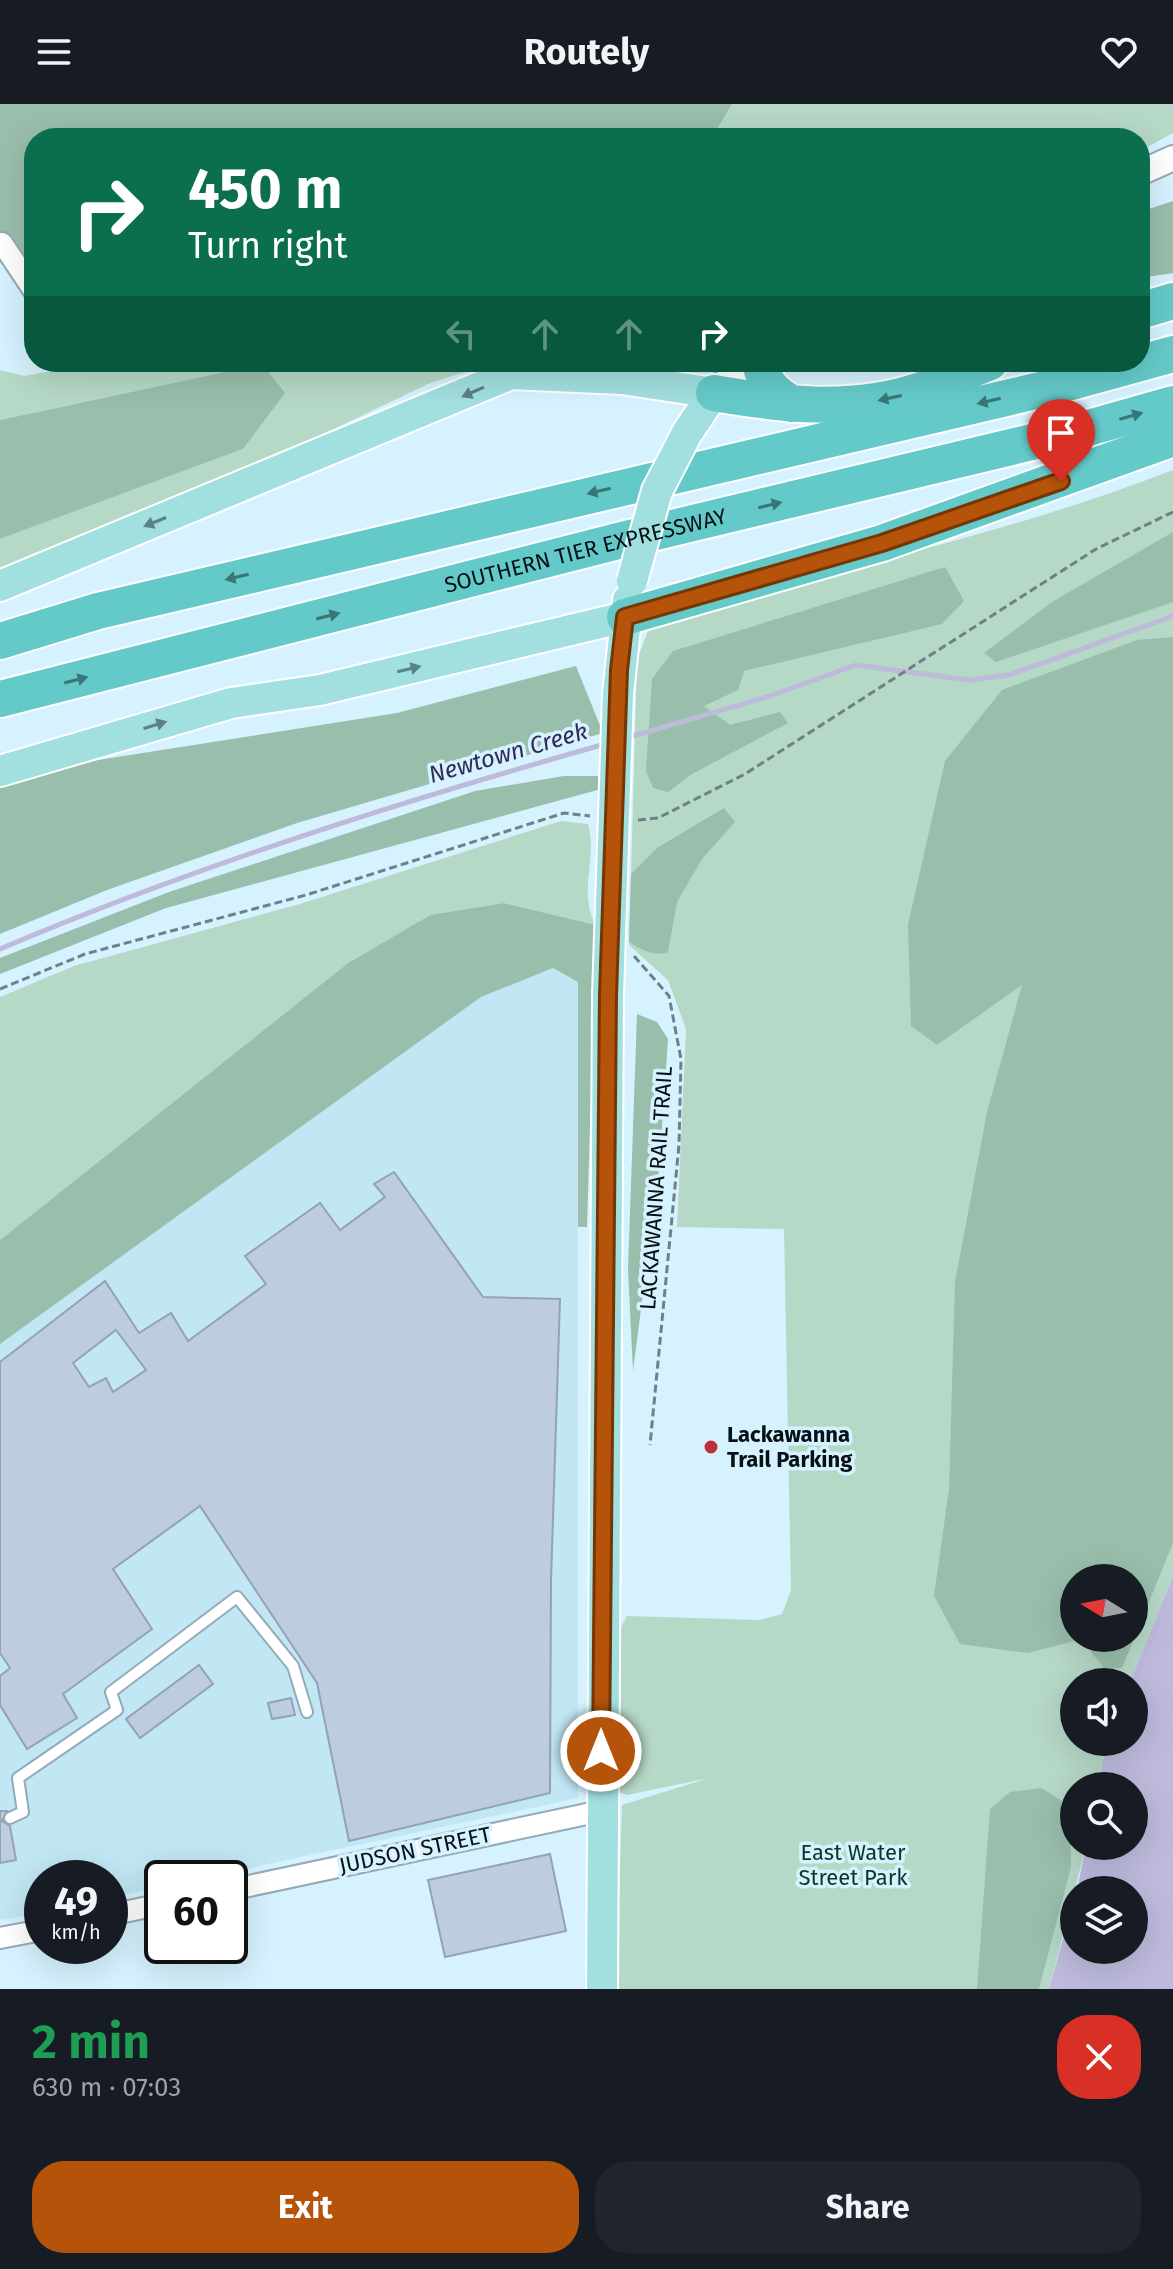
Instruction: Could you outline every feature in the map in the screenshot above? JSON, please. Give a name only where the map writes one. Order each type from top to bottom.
[{"type":"highway","points":[[1150,308],[1173,301]]},
{"type":"highway","points":[[1150,360],[1173,354]]},
{"type":"highway","points":[[764,372],[772,392],[792,404]]},
{"type":"highway","points":[[714,393],[827,406],[889,399],[922,390],[966,372]]},
{"type":"highway","points":[[0,641],[113,607],[1108,372]]},
{"type":"highway","name":"SOUTHERN TIER EXPRESSWAY","points":[[0,699],[622,540],[1074,432],[1173,404]]},
{"type":"highway","points":[[625,617],[882,543],[1173,438]]},
{"type":"main road","points":[[0,586],[511,374],[622,379],[714,393],[669,464],[646,520],[625,617],[618,682],[608,995],[602,1989]]},
{"type":"main road","points":[[0,771],[231,703],[320,690],[625,617]]},
{"type":"main road","points":[[558,633],[582,639],[601,649],[618,682]]},
{"type":"street","points":[[1150,168],[1173,158]]},
{"type":"street","points":[[2,243],[24,276]]},
{"type":"street","points":[[511,374],[529,372]]},
{"type":"street","points":[[714,393],[734,372]]},
{"type":"street","name":"JUDSON STREET","points":[[248,1886],[601,1811]]},
{"type":"street","points":[[0,1938],[24,1933]]},
{"type":"lane","points":[[10,1818],[23,1812],[18,1778],[117,1710],[111,1692],[237,1597],[293,1666],[307,1712]]},
{"type":"path","points":[[629,819],[658,818],[745,774],[1096,549],[1173,512]]},
{"type":"path","points":[[0,989],[85,954],[306,895],[564,813],[591,816]]},
{"type":"path","name":"LACKAWANNA RAIL TRAIL","points":[[632,954],[669,996],[681,1059],[679,1145],[650,1445]]},
{"type":"shaded area","points":[[553,968],[578,981],[578,1798],[248,1868],[248,1860],[144,1860],[144,1891],[128,1894],[128,1860],[24,1860],[24,1916],[0,1920],[0,1344],[481,997]]},
{"type":"shaded area","points":[[1173,1576],[1173,1989],[1049,1989],[1060,1950],[1060,1964],[1148,1964],[1148,1876],[1080,1876],[1083,1860],[1148,1860],[1148,1772],[1101,1772],[1104,1756],[1148,1756],[1148,1668],[1136,1668],[1142,1652],[1148,1652],[1148,1638]]},
{"type":"green space","points":[[0,104],[732,104],[718,128],[24,128],[24,259],[0,246]]},
{"type":"green space","points":[[732,104],[1173,104],[1173,133],[1150,146],[1150,128],[718,128]]},
{"type":"green space","points":[[1173,201],[1173,273],[1150,276],[1150,209]]},
{"type":"green space","points":[[0,370],[24,376],[46,372],[225,372],[0,420]]},
{"type":"green space","points":[[225,372],[268,372],[285,393],[243,449],[0,539],[0,420]]},
{"type":"green space","points":[[260,372],[465,372],[430,383],[263,463],[0,572],[0,539],[243,449]]},
{"type":"green space","name":"East Water Street Park","points":[[1173,470],[1173,1576],[1148,1638],[1148,1564],[1060,1564],[1060,1652],[1142,1652],[1136,1668],[1060,1668],[1060,1756],[1104,1756],[1101,1772],[1060,1772],[1060,1860],[1082,1860],[1078,1876],[1060,1876],[1060,1946],[1049,1989],[616,1989],[622,1805],[709,1778],[627,1795],[620,1792],[621,1627],[627,1616],[759,1620],[782,1614],[791,1590],[784,1229],[677,1227],[686,1029],[668,980],[629,945],[637,660],[648,631],[667,614],[922,550],[1048,513]]},
{"type":"green space","points":[[1173,532],[1173,602],[996,662],[984,653],[1052,602]]},
{"type":"green space","points":[[945,567],[964,601],[942,624],[744,671],[738,690],[704,706],[730,725],[780,712],[788,723],[692,774],[668,792],[653,788],[646,771],[652,679],[673,651]]},
{"type":"green space","points":[[1173,637],[1173,1543],[1148,1604],[1148,1564],[1060,1564],[1060,1645],[1028,1653],[960,1644],[934,1596],[949,1489],[955,1282],[987,1112],[1022,985],[937,1045],[911,1026],[908,925],[945,761],[1002,690],[1137,640]]},
{"type":"green space","points":[[576,666],[603,733],[297,823],[107,890],[0,934],[0,788],[79,763],[397,713]]},
{"type":"green space","points":[[564,776],[602,776],[601,789],[166,908],[0,974],[0,958],[169,892],[475,791]]},
{"type":"green space","points":[[724,808],[735,822],[702,859],[677,902],[668,952],[653,953],[629,942],[631,874],[657,848]]},
{"type":"green space","points":[[561,821],[588,824],[591,849],[588,900],[596,925],[504,903],[430,915],[348,963],[0,1240],[0,997],[74,966],[300,904]]},
{"type":"green space","points":[[504,903],[596,925],[587,1227],[578,1227],[578,982],[553,968],[481,997],[0,1344],[0,1240],[348,963],[430,915]]},
{"type":"green space","points":[[637,1014],[657,1022],[668,1039],[659,1170],[633,1371],[628,1270]]},
{"type":"green space","points":[[1091,1652],[1129,1652],[1122,1668],[1104,1668]]},
{"type":"green space","points":[[1041,1788],[1060,1800],[1060,1860],[1071,1860],[1071,1867],[1069,1876],[1060,1876],[1060,1909],[1039,1989],[977,1989],[990,1809],[1010,1792]]},
{"type":"building","points":[[394,1172],[483,1297],[560,1299],[551,1581],[550,1793],[349,1841],[317,1683],[200,1506],[113,1569],[152,1629],[63,1694],[77,1718],[27,1749],[0,1705],[0,1676],[10,1668],[0,1653],[0,1362],[105,1281],[139,1333],[171,1313],[188,1341],[266,1284],[245,1256],[320,1203],[340,1230],[385,1197],[374,1184]],"holes":[[[116,1330],[146,1370],[113,1392],[106,1378],[89,1387],[73,1363]]]},
{"type":"building","points":[[199,1665],[213,1684],[140,1738],[126,1719]]},
{"type":"building","points":[[291,1698],[295,1715],[272,1719],[268,1703]]},
{"type":"building","points":[[0,1811],[7,1811],[2,1821],[10,1826],[16,1860],[0,1863]]},
{"type":"building","points":[[550,1854],[566,1931],[445,1957],[428,1880]]},
{"type":"waterway","name":"Newtown Creek","points":[[626,738],[767,697],[856,665],[969,680],[1009,675],[1173,616]]},
{"type":"waterway","name":"Newtown Creek","points":[[0,949],[148,890],[299,837],[605,744]]},
{"type":"place","name":"Lackawanna Trail Parking","points":[[711,1447]]},
{"type":"route","points":[[601,1751],[608,995],[619,670],[625,617],[882,543],[1061,481]]}]
